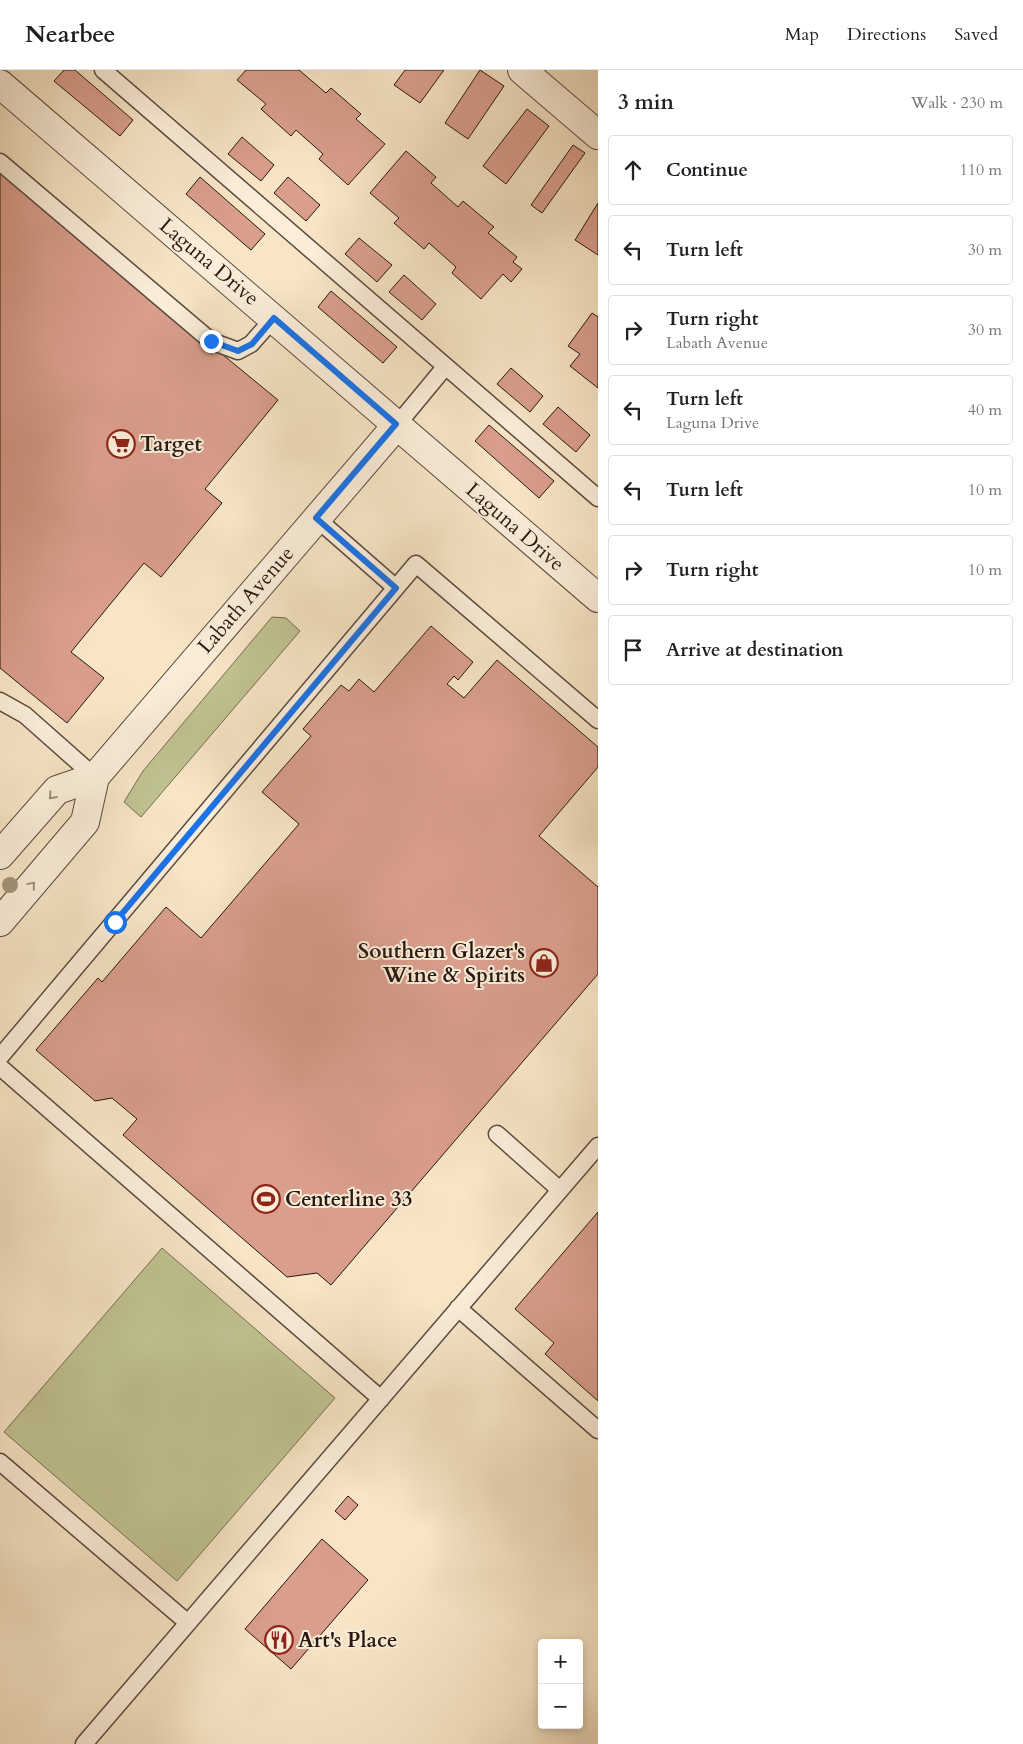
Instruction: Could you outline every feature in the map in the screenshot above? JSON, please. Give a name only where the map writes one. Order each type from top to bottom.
[{"type":"street","points":[[535,74],[598,135]]},
{"type":"street","name":"Laguna Drive","points":[[0,84],[598,598]]},
{"type":"street","name":"Labath Avenue","points":[[0,922],[85,822],[95,776],[396,424]]},
{"type":"street","name":"Labath Avenue","points":[[0,856],[57,790],[95,776]]},
{"type":"lane","points":[[103,70],[598,498]]},
{"type":"lane","points":[[0,162],[211,341],[238,351],[252,344],[274,318]]},
{"type":"lane","points":[[396,424],[445,367]]},
{"type":"lane","points":[[316,518],[396,588]]},
{"type":"lane","points":[[0,1057],[416,564],[598,720]]},
{"type":"lane","points":[[0,702],[25,715],[95,776]]},
{"type":"lane","points":[[0,1067],[381,1398]]},
{"type":"lane","points":[[497,1134],[560,1190]]},
{"type":"lane","points":[[84,1744],[598,1146]]},
{"type":"lane","points":[[458,1308],[598,1430]]},
{"type":"lane","points":[[0,1462],[188,1623]]},
{"type":"green space","points":[[272,617],[286,618],[300,631],[141,817],[124,802],[143,771]]},
{"type":"green space","points":[[162,1248],[335,1398],[177,1581],[4,1432]]},
{"type":"building","points":[[64,70],[75,70],[133,120],[120,136],[54,81]]},
{"type":"building","points":[[246,70],[299,70],[326,93],[331,88],[361,114],[356,119],[385,144],[348,185],[319,159],[323,154],[296,130],[291,136],[261,109],[266,104],[237,80]]},
{"type":"building","points":[[405,70],[444,70],[420,103],[394,85]]},
{"type":"building","points":[[480,70],[504,86],[468,139],[445,123]]},
{"type":"building","points":[[527,109],[549,126],[506,184],[483,166]]},
{"type":"building","points":[[242,137],[274,165],[261,181],[228,154]]},
{"type":"building","points":[[573,145],[585,153],[542,213],[531,205]]},
{"type":"building","points":[[406,151],[436,177],[431,183],[458,207],[463,201],[494,227],[488,233],[517,257],[513,262],[522,269],[511,282],[503,274],[481,299],[452,273],[456,267],[429,243],[424,249],[394,223],[399,218],[370,193]]},
{"type":"building","name":"Target","points":[[0,172],[278,400],[205,489],[222,503],[161,577],[144,563],[71,652],[104,678],[67,723],[0,668]]},
{"type":"building","points":[[200,177],[265,234],[251,250],[186,194]]},
{"type":"building","points":[[288,177],[320,205],[306,221],[274,193]]},
{"type":"building","points":[[598,203],[598,255],[575,240]]},
{"type":"building","points":[[359,238],[392,265],[377,282],[345,254]]},
{"type":"building","points":[[404,275],[436,304],[422,320],[389,292]]},
{"type":"building","points":[[331,291],[397,347],[383,363],[318,307]]},
{"type":"building","points":[[592,313],[598,317],[598,388],[570,366],[580,354],[568,346]]},
{"type":"building","points":[[511,368],[543,396],[530,412],[497,384]]},
{"type":"building","points":[[558,407],[590,435],[576,452],[543,424]]},
{"type":"building","points":[[489,425],[554,481],[539,498],[475,441]]},
{"type":"building","points":[[431,626],[473,662],[458,680],[454,676],[447,684],[464,698],[497,660],[598,747],[598,767],[539,836],[598,887],[598,974],[331,1285],[317,1273],[287,1277],[123,1135],[137,1119],[112,1098],[95,1101],[36,1050],[98,978],[102,982],[166,907],[201,938],[299,824],[262,792],[311,736],[303,729],[341,685],[349,691],[359,679],[374,692]]},
{"type":"building","points":[[598,1212],[598,1401],[545,1354],[554,1343],[515,1309]]},
{"type":"building","points":[[348,1496],[358,1505],[345,1520],[335,1511]]},
{"type":"building","points":[[322,1539],[368,1580],[291,1669],[245,1629]]},
{"type":"place","name":"Target","points":[[121,444]]},
{"type":"place","name":"Southern Glazer's Wine & Spirits","points":[[544,963]]},
{"type":"place","name":"Centerline 33","points":[[266,1199]]},
{"type":"place","name":"Art's Place","points":[[279,1640]]},
{"type":"route","points":[[115,922],[396,588],[316,518],[396,424],[274,318],[252,344],[238,351],[211,341]]}]
